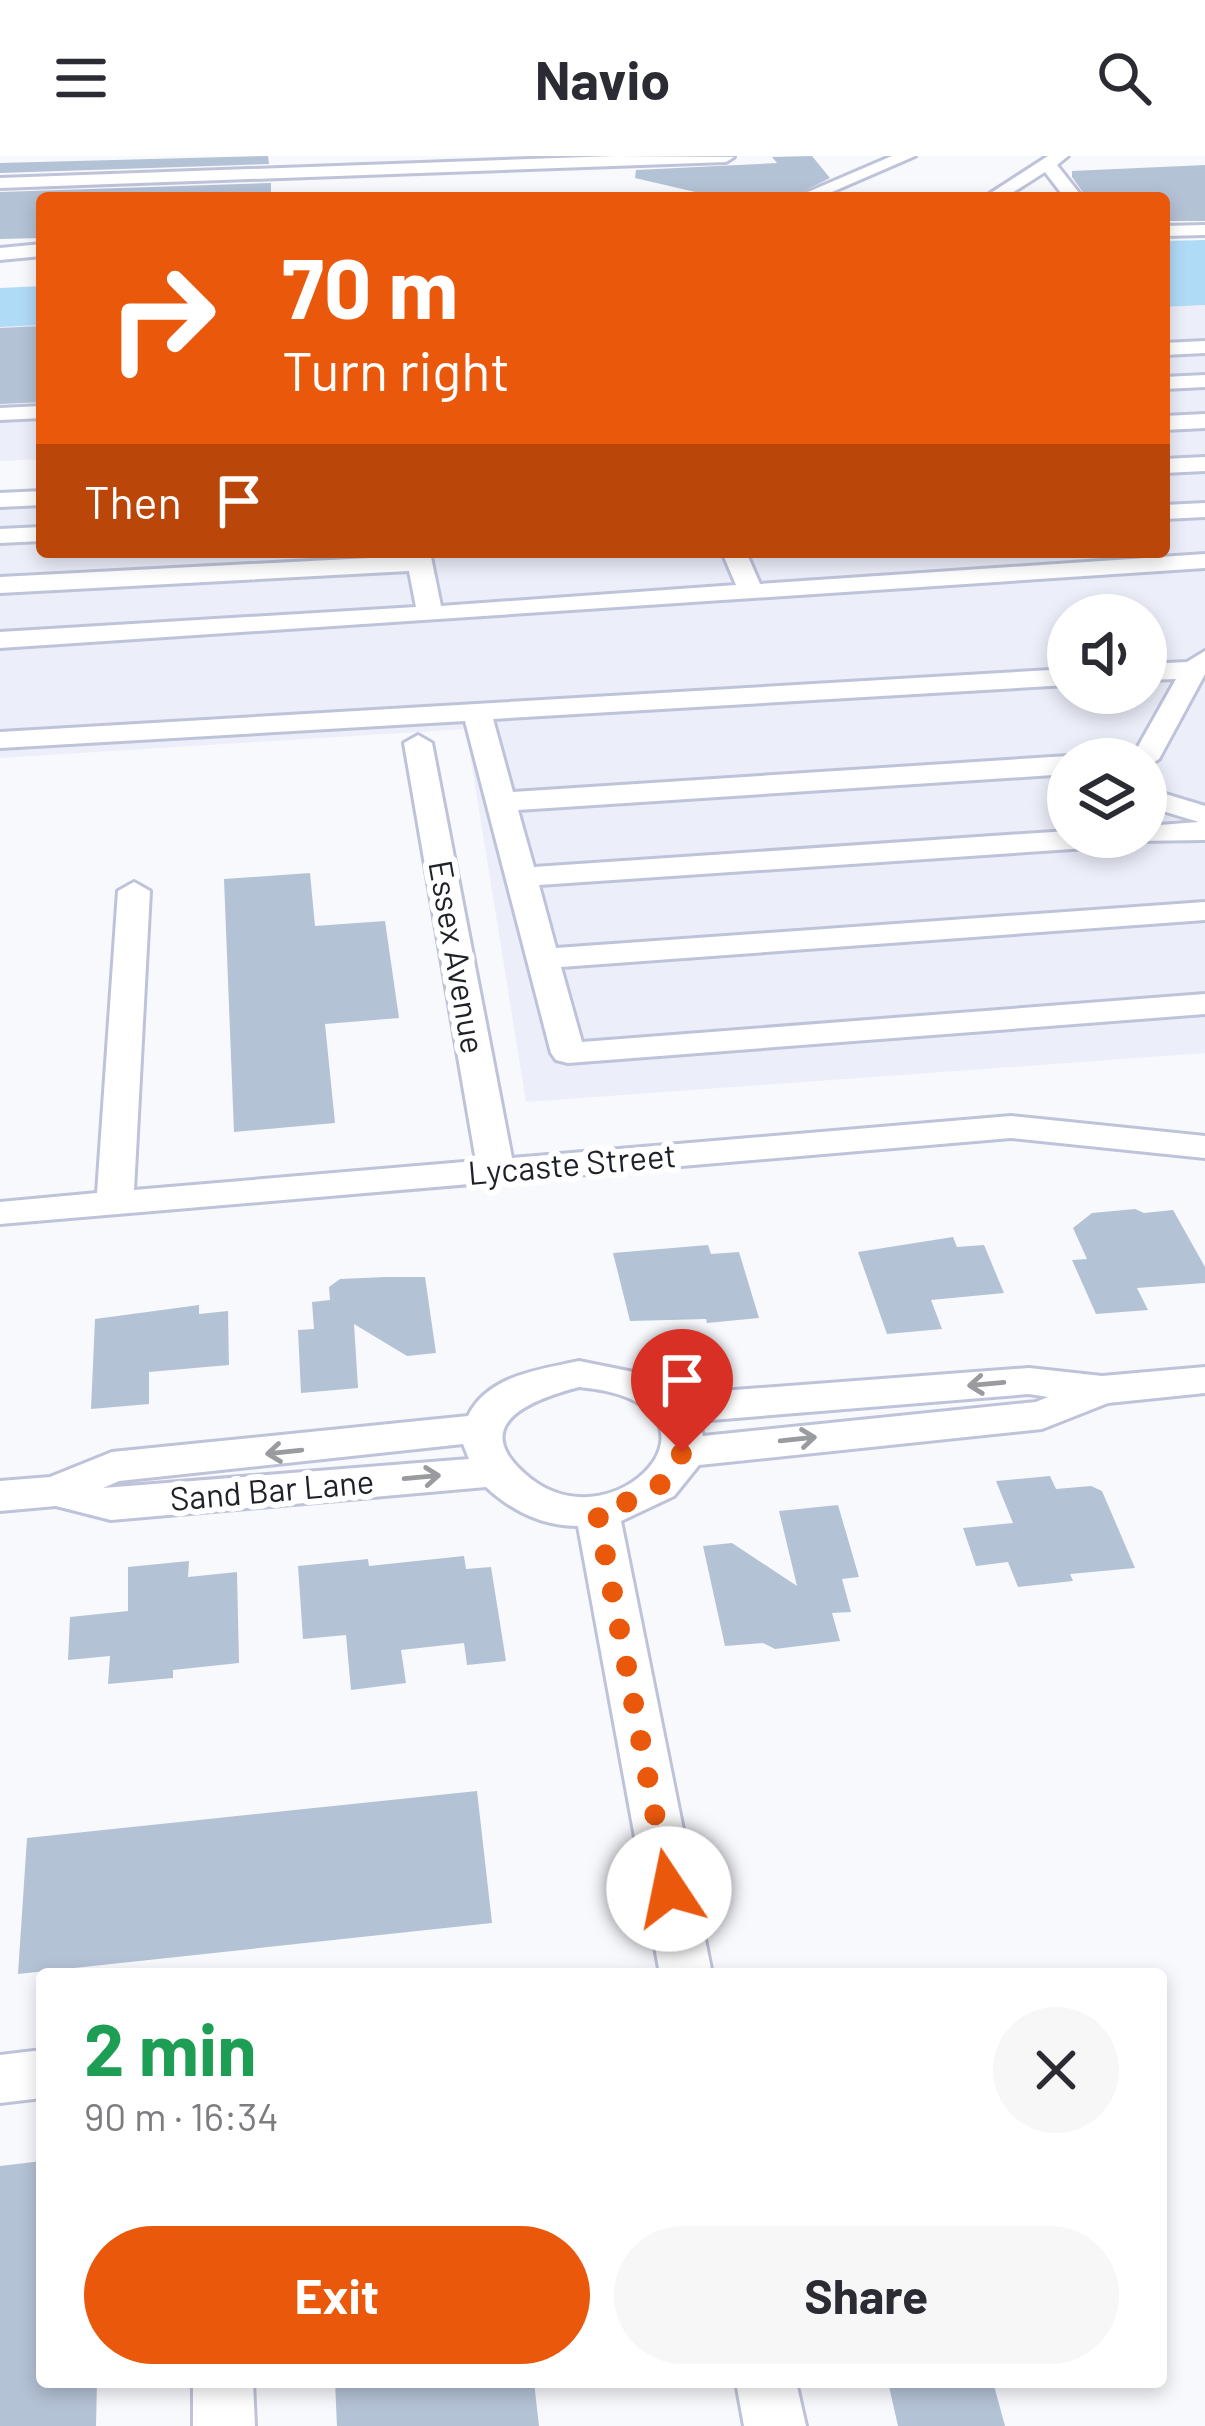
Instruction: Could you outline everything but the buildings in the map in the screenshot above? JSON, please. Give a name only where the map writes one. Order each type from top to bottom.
[{"type":"street","points":[[844,156],[856,166],[852,179]]},
{"type":"street","points":[[818,192],[907,156]]},
{"type":"street","points":[[0,183],[332,164],[726,157]]},
{"type":"street","points":[[1002,192],[1054,161],[1071,192]]},
{"type":"street","points":[[1170,231],[1205,230]]},
{"type":"street","points":[[0,254],[36,251]]},
{"type":"street","points":[[1170,349],[1205,346]]},
{"type":"street","points":[[1170,383],[1205,381]]},
{"type":"street","points":[[0,414],[36,412]]},
{"type":"street","points":[[1170,423],[1205,421]]},
{"type":"street","points":[[1170,466],[1205,464]]},
{"type":"street","points":[[0,500],[36,498]]},
{"type":"street","points":[[1170,512],[1205,510]]},
{"type":"street","points":[[0,536],[36,534]]},
{"type":"street","points":[[0,584],[403,558]]},
{"type":"street","points":[[419,558],[430,614]]},
{"type":"street","points":[[737,558],[751,592]]},
{"type":"street","points":[[0,640],[1205,561]]},
{"type":"street","points":[[1167,669],[1199,664]]},
{"type":"street","points":[[1157,738],[1199,664]]},
{"type":"street","points":[[0,740],[1047,678]]},
{"type":"street","points":[[478,712],[568,1053],[1205,1004]]},
{"type":"street","name":"Essex Avenue","points":[[418,743],[496,1171]]},
{"type":"street","points":[[501,802],[1047,766]]},
{"type":"street","points":[[1167,803],[1205,815]]},
{"type":"street","points":[[1167,834],[1205,831]]},
{"type":"street","points":[[522,877],[1047,842]]},
{"type":"street","points":[[115,1203],[134,891]]},
{"type":"street","points":[[543,959],[1205,910]]},
{"type":"street","name":"Lycaste Street","points":[[0,1213],[1011,1127],[1205,1147]]},
{"type":"street","points":[[566,1375],[625,1380],[671,1408],[681,1426],[682,1452],[665,1482],[638,1500],[597,1511],[561,1510],[518,1496],[490,1472],[481,1450],[484,1428],[506,1398],[532,1383],[566,1375]]},
{"type":"street","points":[[671,1408],[739,1407],[1029,1381],[1102,1390],[1205,1380]]},
{"type":"street","points":[[682,1452],[1042,1415],[1102,1390]]},
{"type":"street","name":"Sand Bar Lane","points":[[0,1496],[56,1491],[112,1467],[484,1428]]},
{"type":"street","name":"Sand Bar Lane","points":[[56,1491],[111,1505],[490,1472]]},
{"type":"street","points":[[597,1511],[685,1968]]},
{"type":"street","points":[[0,2079],[36,2075]]},
{"type":"street","points":[[223,2388],[224,2426]]},
{"type":"street","points":[[767,2388],[775,2426]]},
{"type":"shaded area","points":[[1205,305],[1205,1053],[526,1102],[466,729],[0,758],[0,493],[36,491],[36,558],[1170,558],[1170,307]]},
{"type":"shaded area","points":[[36,325],[36,459],[0,461],[0,327]]},
{"type":"water","points":[[1205,240],[1205,305],[1170,307],[1170,241]]},
{"type":"water","points":[[36,286],[36,325],[0,327],[0,288]]},
{"type":"route","points":[[669,1889],[597,1511],[638,1500],[665,1482],[682,1452]]}]
